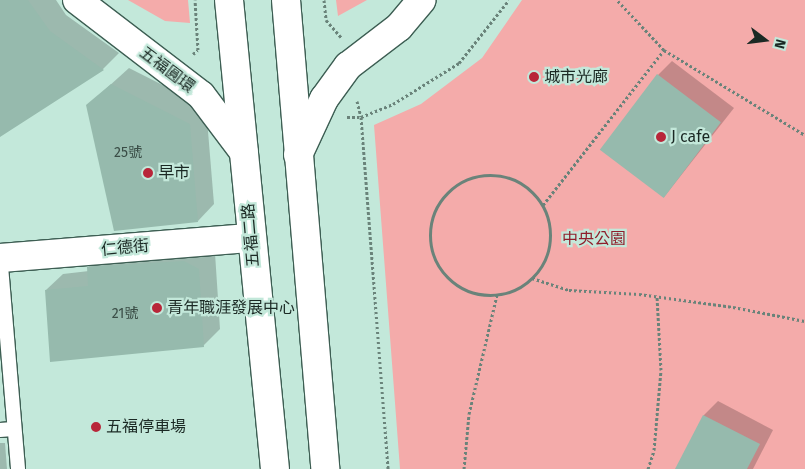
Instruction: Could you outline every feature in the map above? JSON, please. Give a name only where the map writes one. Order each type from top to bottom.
[{"type":"main road","name":"五福圓環","points":[[76,0],[201,95],[244,152]]},
{"type":"main road","name":"五福二路","points":[[229,0],[244,152],[250,238],[275,469]]},
{"type":"main road","points":[[286,0],[326,469]]},
{"type":"main road","points":[[298,155],[324,99],[348,66],[399,27],[422,0]]},
{"type":"main road","name":"仁德街","points":[[0,257],[250,238]]},
{"type":"lane","points":[[0,257],[7,430],[18,469]]},
{"type":"path","points":[[186,60],[198,50],[195,0]]},
{"type":"path","points":[[324,0],[326,20],[340,35]]},
{"type":"path","points":[[344,117],[361,117],[393,104],[459,63],[509,0]]},
{"type":"path","points":[[617,0],[664,50],[805,133]]},
{"type":"path","points":[[543,205],[664,50]]},
{"type":"path","points":[[361,117],[388,469]]},
{"type":"path","points":[[493,174],[513,178],[530,189],[543,205],[549,224],[550,244],[544,262],[532,278],[516,290],[497,295],[478,294],[459,288],[443,275],[433,257],[429,237],[431,217],[440,199],[455,185],[473,176],[493,174]]},
{"type":"path","points":[[532,278],[569,290],[657,297],[805,321]]},
{"type":"path","points":[[464,469],[471,406],[497,295]]},
{"type":"path","points":[[648,469],[654,450],[661,370],[657,297]]},
{"type":"green space","points":[[128,0],[188,0],[190,23],[165,21]]},
{"type":"green space","points":[[336,0],[367,0],[338,16]]},
{"type":"green space","name":"中央公園","points":[[522,0],[805,0],[805,469],[400,469],[374,125],[421,104],[482,58]]},
{"type":"building","points":[[0,0],[28,0],[50,31],[104,70],[0,137]]},
{"type":"building","name":"J cafe","points":[[657,74],[721,122],[664,198],[600,150]]},
{"type":"building","name":"早市","points":[[111,84],[190,124],[198,222],[114,231],[86,105]]},
{"type":"building","points":[[184,261],[199,269],[204,347],[50,362],[45,290],[88,286],[87,267]]},
{"type":"building","points":[[703,415],[760,444],[747,469],[675,469]]},
{"type":"place","name":"城市光廊","points":[[534,77]]},
{"type":"place","name":"J cafe","points":[[661,137]]},
{"type":"place","name":"早市","points":[[148,173]]},
{"type":"place","name":"青年職涯發展中心","points":[[157,308]]},
{"type":"place","name":"五福停車場","points":[[96,427]]}]
